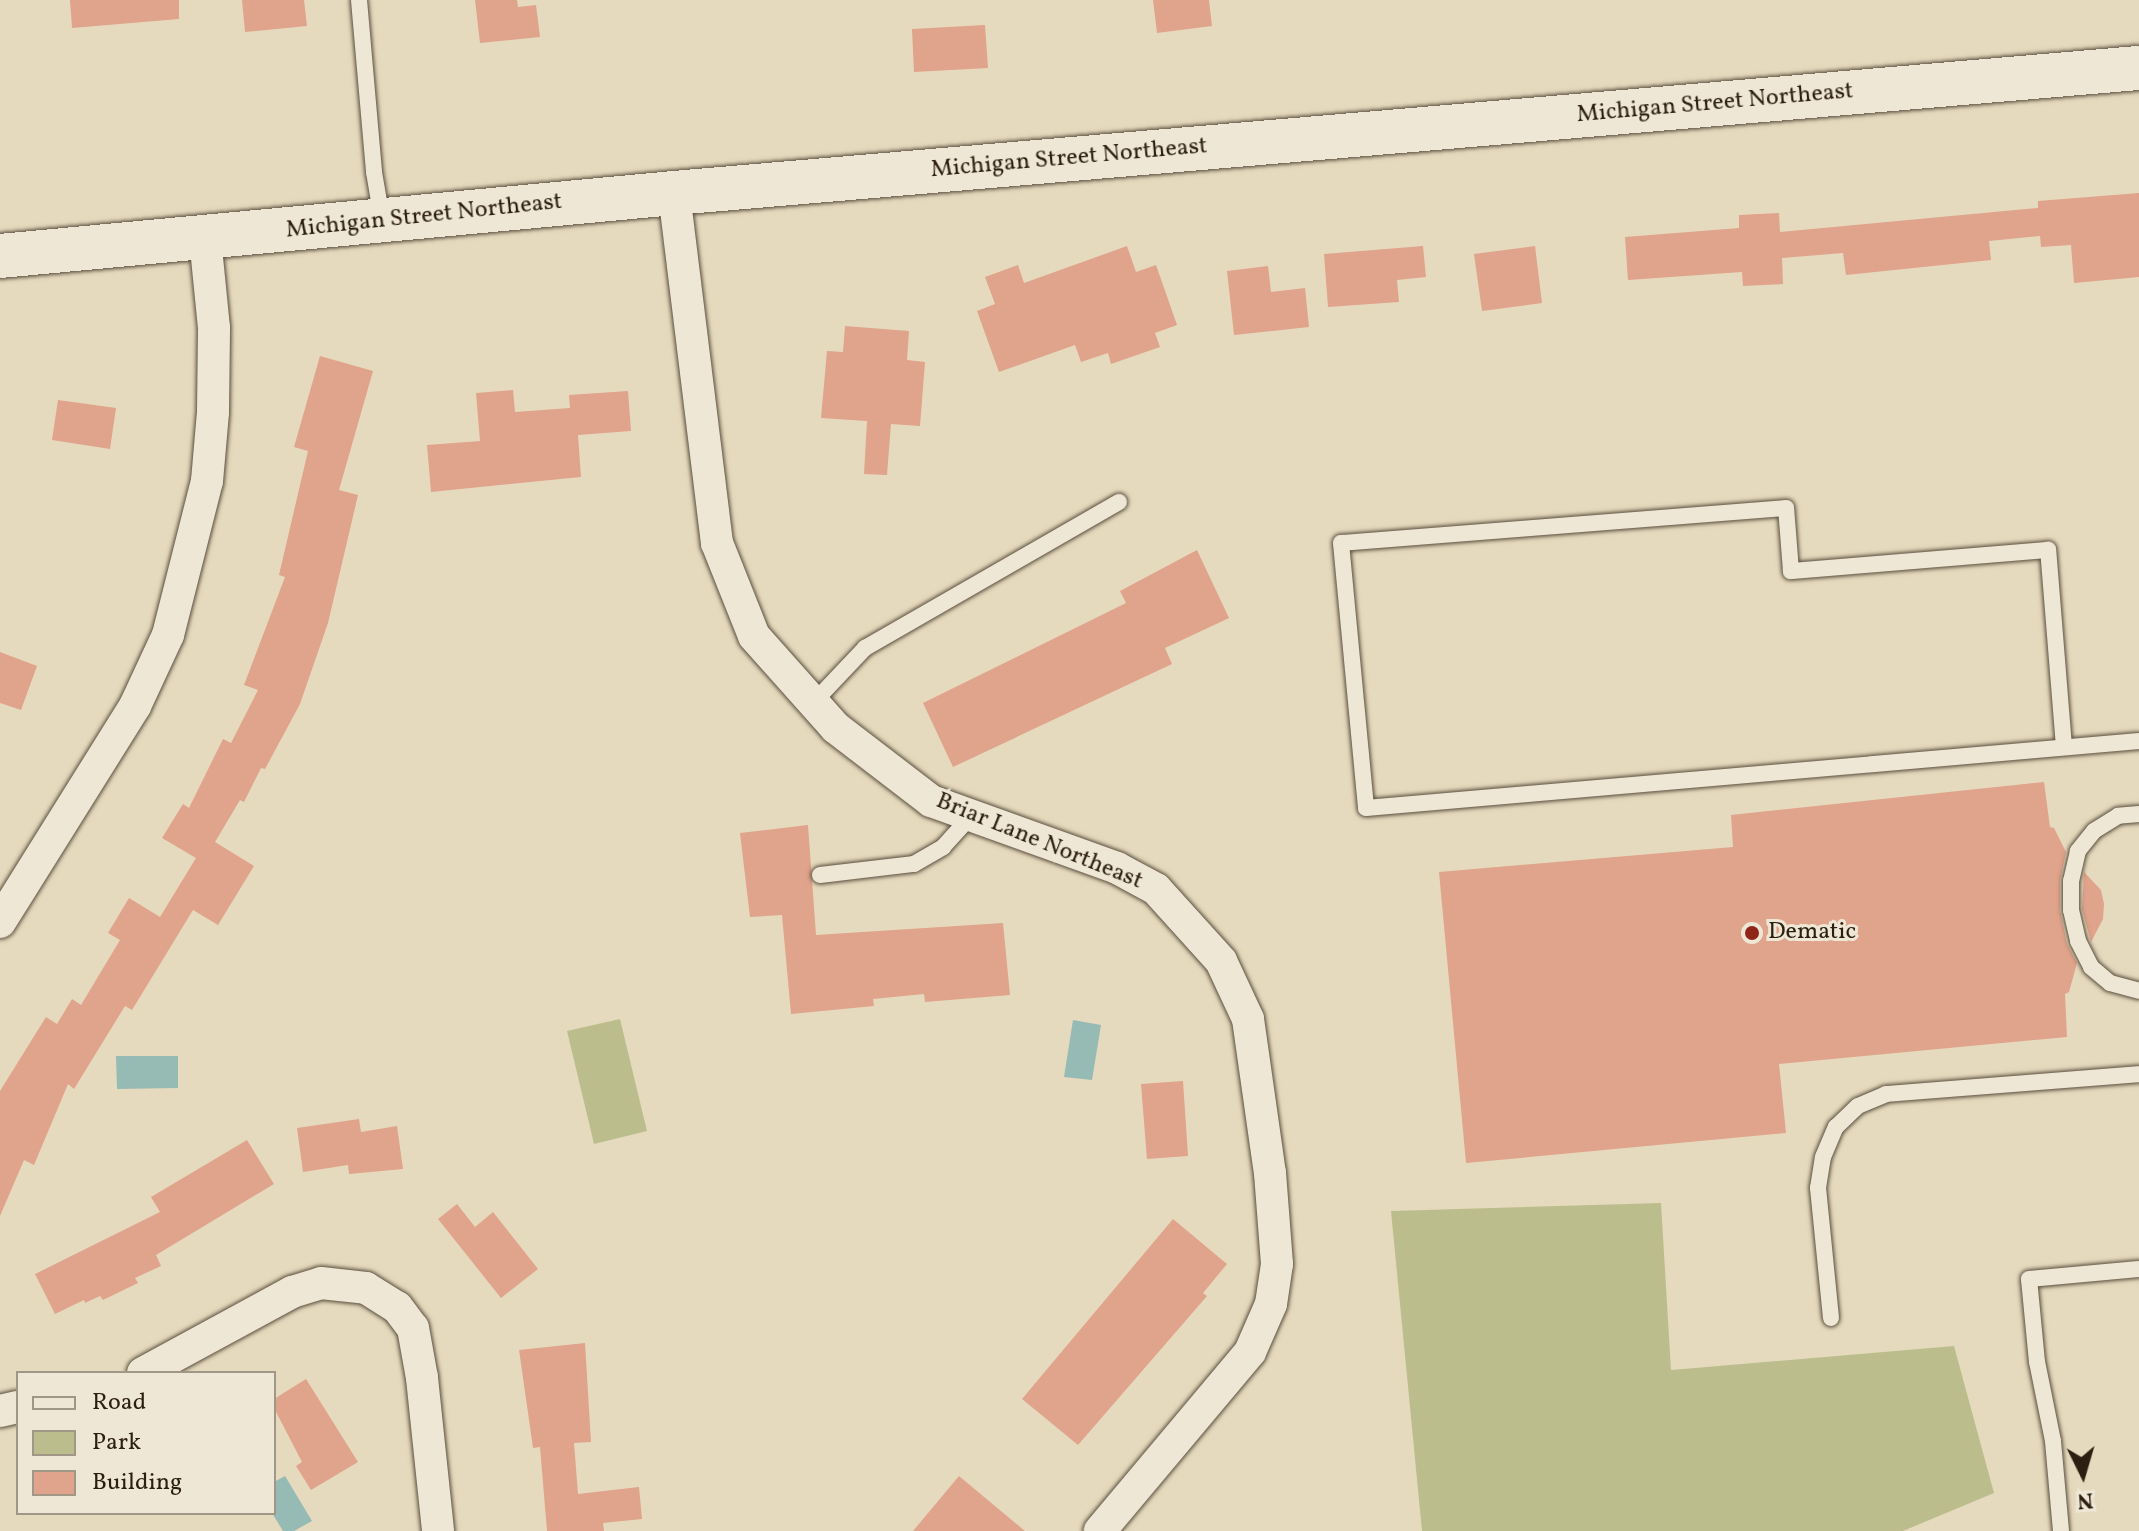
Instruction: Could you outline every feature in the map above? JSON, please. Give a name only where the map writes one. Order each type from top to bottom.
[{"type":"main road","name":"Michigan Street Northeast","points":[[0,256],[674,193],[2139,68]]},
{"type":"street","name":"Briar Lane Northeast","points":[[674,193],[717,543],[754,636],[836,728],[931,801],[1117,868],[1156,889],[1221,961],[1248,1019],[1270,1173],[1277,1264],[1271,1304],[1250,1352],[1100,1531]]},
{"type":"street","points":[[0,922],[135,706],[168,635],[207,481],[212,425],[214,328],[205,238]]},
{"type":"street","points":[[147,1371],[292,1292],[321,1283],[366,1288],[397,1307],[413,1328],[422,1378],[438,1531]]},
{"type":"lane","points":[[359,0],[374,172],[382,221]]},
{"type":"lane","points":[[813,703],[865,648],[1119,502]]},
{"type":"lane","points":[[2064,747],[2048,550],[1791,571],[1786,508],[1341,543],[1366,808],[2139,741]]},
{"type":"lane","points":[[820,875],[914,864],[943,847],[971,816]]},
{"type":"lane","points":[[2139,820],[2118,816],[2094,831],[2078,851],[2071,881],[2071,910],[2078,941],[2091,967],[2110,983],[2139,991]]},
{"type":"lane","points":[[1831,1318],[1818,1188],[1823,1157],[1836,1127],[1858,1106],[1886,1094],[2139,1074]]},
{"type":"lane","points":[[2061,1531],[2053,1441],[2037,1362],[2029,1279],[2139,1269]]},
{"type":"green space","points":[[620,1019],[647,1131],[594,1144],[567,1031]]},
{"type":"green space","points":[[1661,1203],[1671,1370],[1954,1346],[1994,1493],[1903,1531],[1422,1531],[1391,1211]]},
{"type":"water","points":[[1073,1020],[1101,1025],[1092,1080],[1064,1077]]},
{"type":"water","points":[[116,1056],[178,1056],[178,1088],[117,1089]]},
{"type":"water","points":[[285,1476],[312,1521],[294,1531],[283,1531],[273,1515],[276,1515],[276,1481]]},
{"type":"building","points":[[70,0],[179,0],[179,19],[72,28]]},
{"type":"building","points":[[242,0],[304,0],[307,26],[245,32]]},
{"type":"building","points":[[475,0],[517,0],[518,7],[536,5],[540,37],[480,43]]},
{"type":"building","points":[[1153,0],[1209,0],[1212,26],[1157,33]]},
{"type":"building","points":[[985,25],[988,68],[914,72],[912,29]]},
{"type":"building","points":[[2139,193],[2139,277],[2074,283],[2071,245],[2041,247],[2040,236],[1989,241],[1991,260],[1846,275],[1843,253],[1782,258],[1783,284],[1743,286],[1742,272],[1628,280],[1625,237],[1739,228],[1739,215],[1779,213],[1780,232],[2038,208],[2038,201]]},
{"type":"building","points":[[1127,246],[1136,272],[1156,265],[1177,325],[1155,333],[1160,347],[1111,364],[1108,353],[1081,362],[1075,345],[999,372],[977,311],[995,304],[985,277],[1018,265],[1024,283]]},
{"type":"building","points":[[1423,246],[1426,277],[1397,280],[1399,302],[1328,307],[1324,254]]},
{"type":"building","points":[[1535,246],[1542,303],[1482,311],[1474,254]]},
{"type":"building","points":[[1268,266],[1271,292],[1305,288],[1309,327],[1234,335],[1227,271]]},
{"type":"building","points":[[845,326],[909,331],[907,360],[925,362],[920,426],[891,424],[887,475],[864,474],[867,421],[821,418],[827,351],[843,352]]},
{"type":"building","points":[[320,356],[373,371],[339,490],[358,495],[328,623],[300,704],[265,769],[261,768],[244,802],[240,800],[215,842],[254,866],[218,925],[193,910],[132,1010],[125,1006],[74,1089],[68,1084],[34,1165],[24,1160],[0,1216],[0,1091],[46,1017],[57,1024],[72,999],[81,1005],[120,940],[108,933],[129,898],[160,917],[196,858],[162,838],[183,804],[189,808],[223,739],[231,743],[258,690],[244,685],[285,577],[279,575],[308,451],[294,447]]},
{"type":"building","points":[[513,390],[515,412],[570,408],[569,395],[628,391],[631,431],[578,435],[581,477],[431,492],[427,445],[480,441],[476,393]]},
{"type":"building","points":[[58,400],[116,408],[110,449],[52,440]]},
{"type":"building","points":[[1197,550],[1229,618],[1165,648],[1172,664],[953,767],[923,703],[1126,603],[1120,591]]},
{"type":"building","points":[[0,652],[37,666],[21,710],[0,703]]},
{"type":"building","name":"Dematic","points":[[2044,782],[2050,827],[2054,828],[2066,852],[2060,881],[2060,910],[2067,944],[2077,963],[2069,992],[2065,994],[2067,1037],[1779,1064],[1786,1133],[1466,1163],[1439,872],[1733,847],[1731,815]]},
{"type":"building","points":[[808,825],[816,935],[1003,923],[1010,995],[925,1002],[924,994],[873,999],[874,1006],[791,1014],[782,915],[750,917],[740,833]]},
{"type":"building","points":[[2084,872],[2101,890],[2104,904],[2103,919],[2091,942],[2082,909]]},
{"type":"building","points":[[1183,1081],[1188,1156],[1147,1159],[1141,1084]]},
{"type":"building","points":[[359,1119],[361,1132],[397,1126],[403,1169],[349,1174],[348,1165],[303,1172],[297,1128]]},
{"type":"building","points":[[247,1140],[274,1184],[156,1255],[161,1266],[135,1278],[138,1283],[103,1300],[100,1296],[85,1303],[84,1300],[55,1314],[35,1274],[160,1212],[151,1197]]},
{"type":"building","points":[[457,1204],[475,1227],[493,1212],[538,1269],[501,1298],[438,1219]]},
{"type":"building","points":[[1173,1219],[1227,1264],[1203,1293],[1207,1296],[1078,1445],[1022,1399]]},
{"type":"building","points":[[585,1343],[591,1442],[574,1443],[578,1494],[639,1487],[642,1519],[603,1523],[604,1531],[547,1531],[540,1447],[533,1448],[519,1350]]},
{"type":"building","points":[[306,1379],[358,1462],[311,1490],[296,1466],[302,1462],[276,1412],[276,1398]]},
{"type":"building","points":[[959,1476],[1025,1531],[913,1531]]},
{"type":"place","name":"Dematic","points":[[1752,933]]}]
